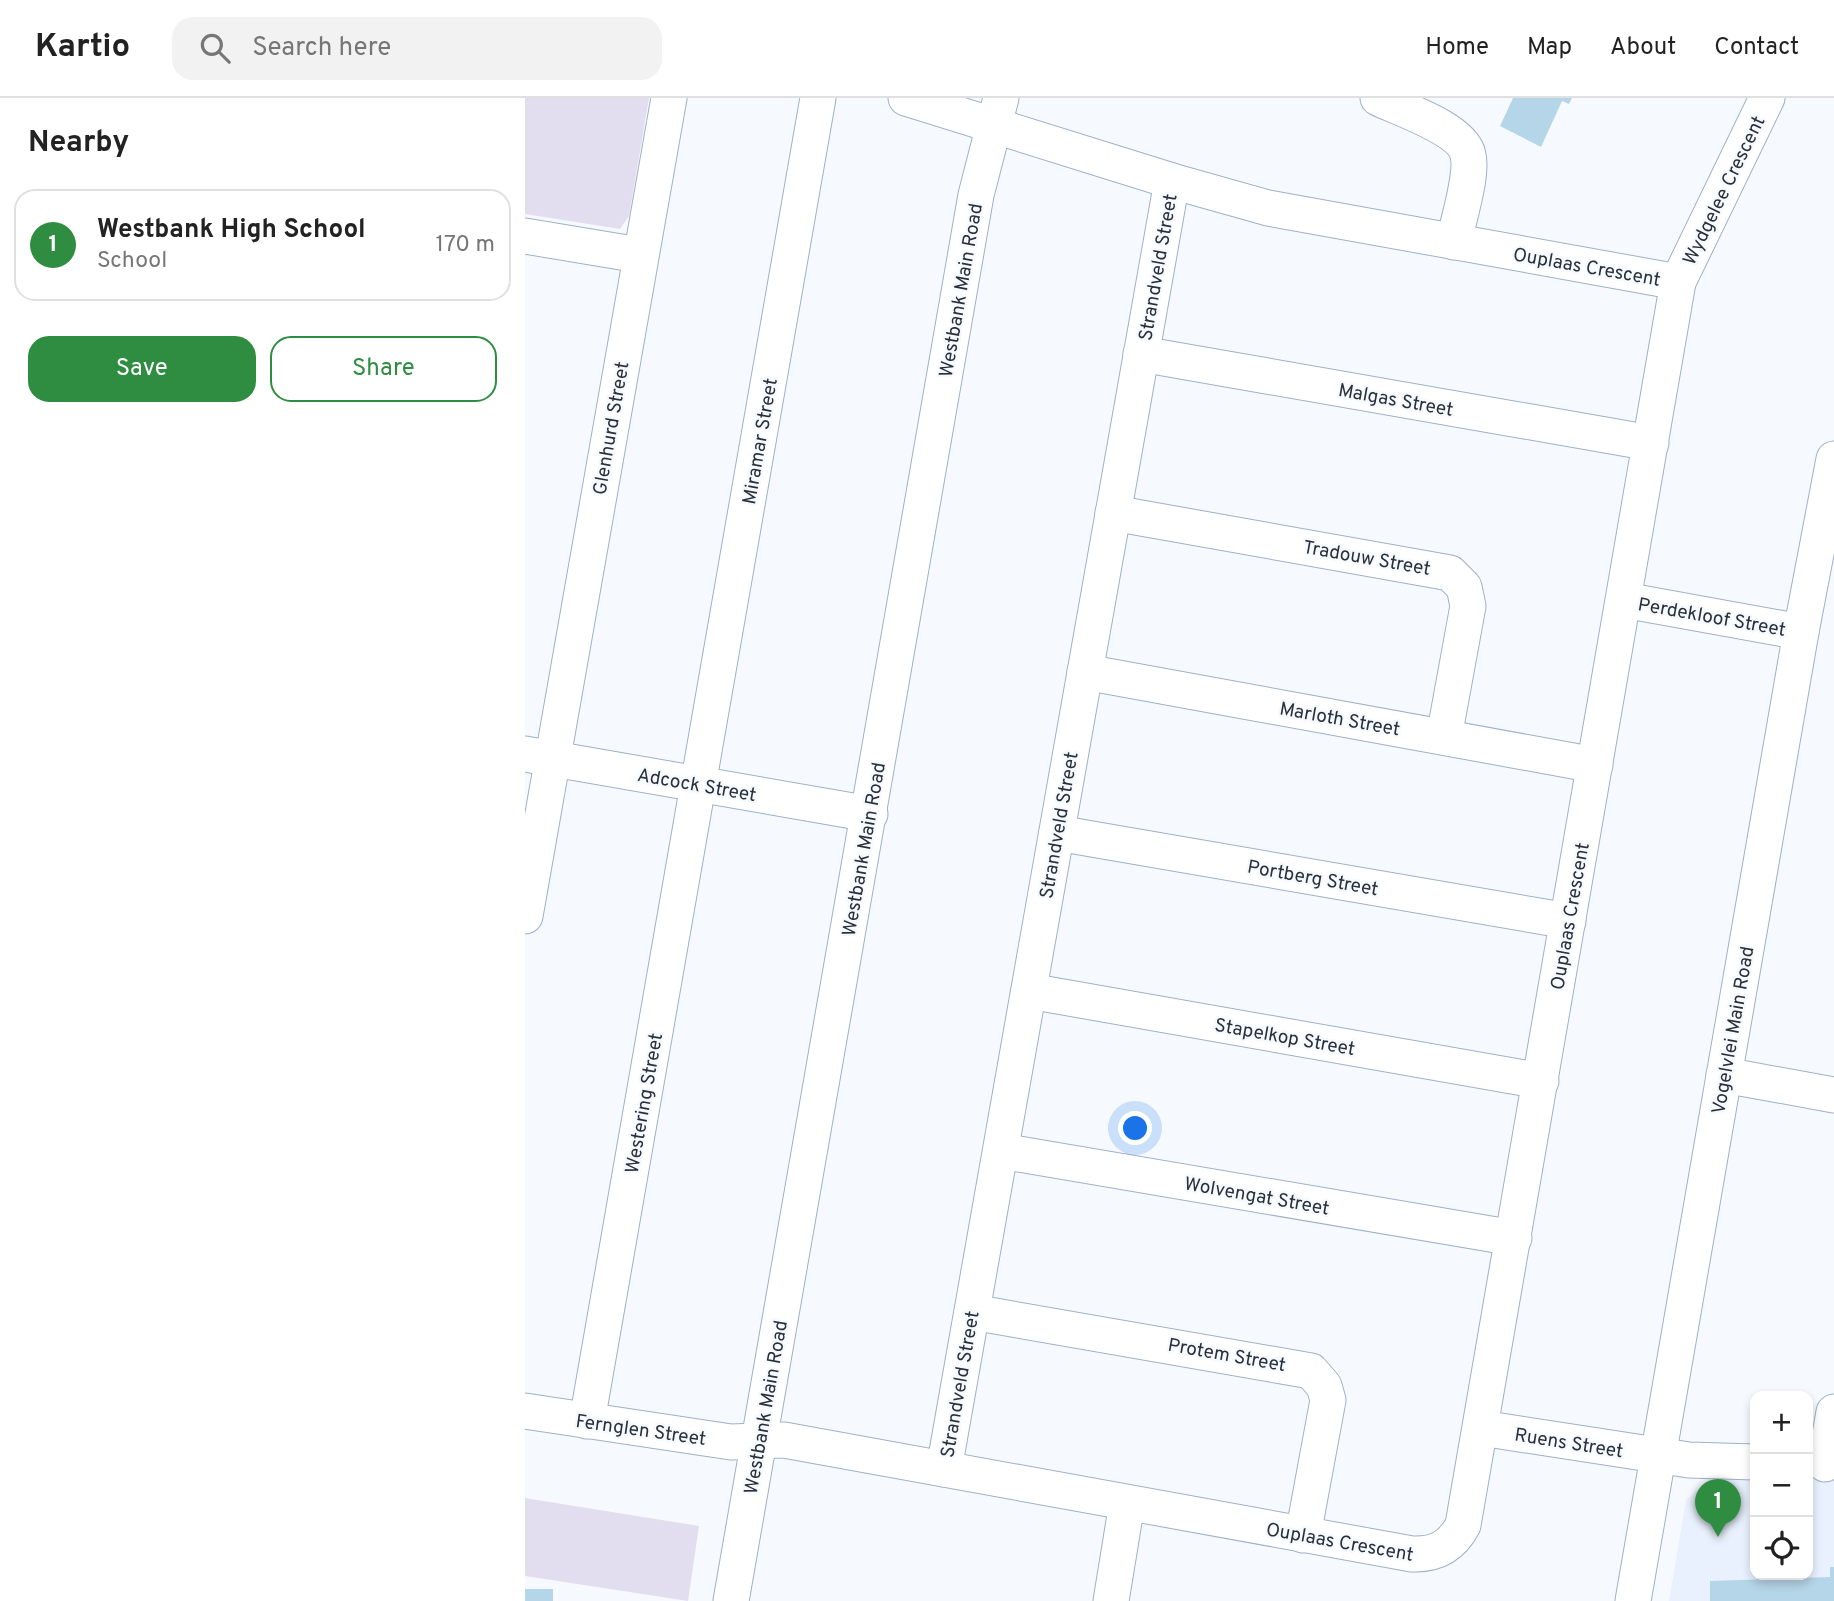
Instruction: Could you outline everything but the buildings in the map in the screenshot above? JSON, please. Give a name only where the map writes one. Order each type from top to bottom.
[{"type":"street","name":"Glenhurd Street","points":[[525,916],[539,756],[669,98]]},
{"type":"street","name":"Miramar Street","points":[[699,785],[818,98]]},
{"type":"street","name":"Ouplaas Crescent","points":[[758,1443],[784,1440],[1412,1554],[1433,1553],[1451,1544],[1464,1525],[1678,282],[1268,208],[1172,181],[997,112],[906,98]]},
{"type":"street","points":[[1378,98],[1452,133],[1466,147],[1469,161],[1454,242]]},
{"type":"street","name":"Wydgelee Crescent","points":[[1678,282],[1767,98]]},
{"type":"street","name":"Westbank Main Road","points":[[731,1601],[974,209],[997,112]]},
{"type":"street","name":"Strandveld Street","points":[[944,1469],[1172,181]]},
{"type":"street","points":[[525,236],[639,255]]},
{"type":"street","name":"Malgas Street","points":[[1141,354],[1651,443]]},
{"type":"street","name":"Vogelvlei Main Road","points":[[1633,1601],[1801,632],[1834,459]]},
{"type":"street","name":"Tradouw Street","points":[[1113,513],[1450,573],[1464,587],[1468,606],[1444,737]]},
{"type":"street","name":"Perdekloof Street","points":[[1624,600],[1801,632]]},
{"type":"street","name":"Marloth Street","points":[[1085,672],[1595,765]]},
{"type":"street","name":"Adcock Street","points":[[539,756],[870,814]]},
{"type":"street","name":"Westering Street","points":[[587,1421],[699,785]]},
{"type":"street","name":"Portberg Street","points":[[1057,833],[1568,921]]},
{"type":"street","name":"Stapelkop Street","points":[[1029,991],[1541,1081]]},
{"type":"street","points":[[1724,1075],[1834,1095]]},
{"type":"street","name":"Wolvengat Street","points":[[1001,1151],[1514,1238]]},
{"type":"street","name":"Protem Street","points":[[972,1312],[1311,1371],[1324,1386],[1328,1401],[1303,1535]]},
{"type":"street","name":"Fernglen Street","points":[[525,1411],[731,1442],[758,1443]]},
{"type":"street","points":[[1822,1464],[1834,1412]]},
{"type":"street","name":"Ruens Street","points":[[1481,1428],[1657,1455],[1750,1462]]},
{"type":"street","points":[[1111,1601],[1127,1503]]},
{"type":"shaded area","points":[[525,98],[649,98],[629,216],[620,229],[525,214]]},
{"type":"shaded area","points":[[1709,1480],[1750,1480],[1750,1580],[1813,1580],[1813,1480],[1834,1480],[1834,1601],[1669,1601],[1686,1500]]},
{"type":"shaded area","points":[[525,1498],[699,1526],[688,1601],[525,1576]]},
{"type":"place","name":"Westbank High School","points":[[1718,1537]]}]
